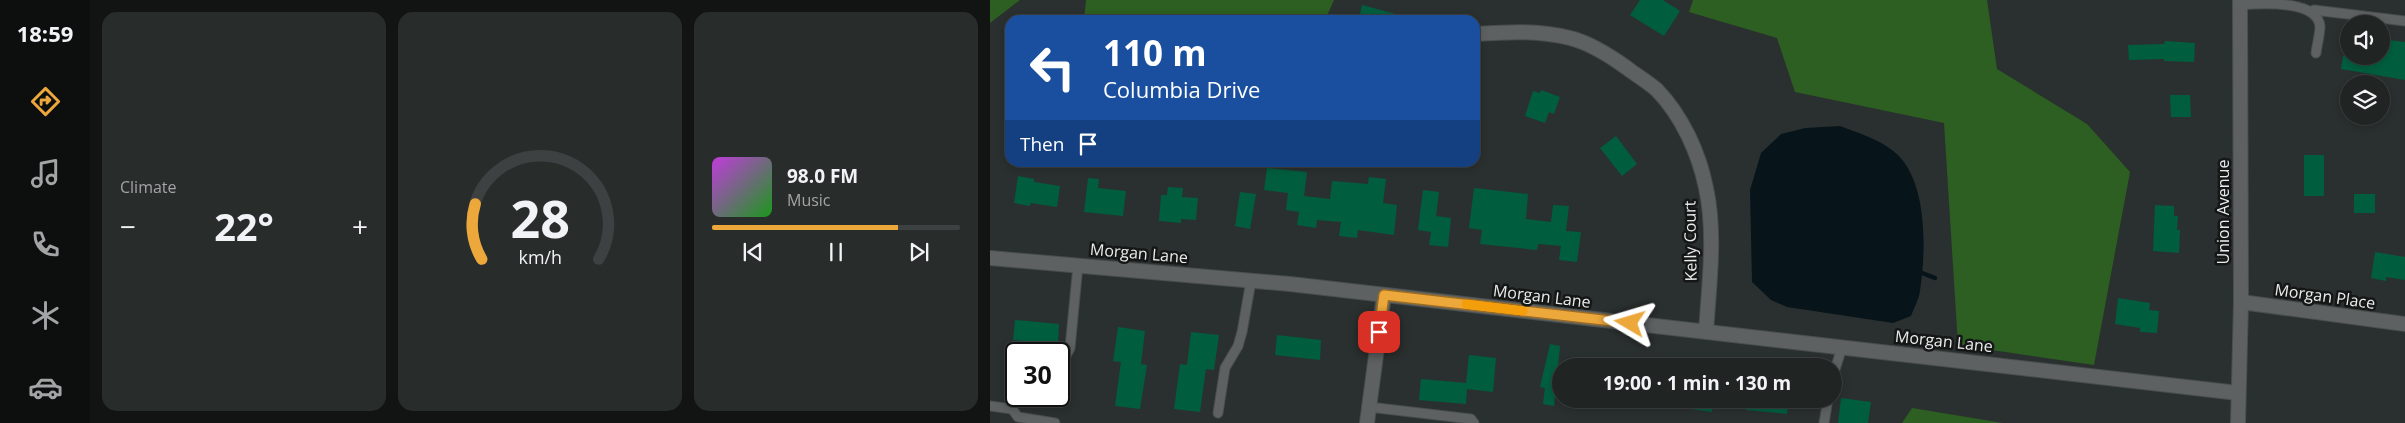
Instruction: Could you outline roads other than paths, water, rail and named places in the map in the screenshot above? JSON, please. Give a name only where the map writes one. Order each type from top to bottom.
[{"type":"street","name":"Union Avenue","points":[[2238,423],[2241,302],[2240,3]]},
{"type":"street","name":"Kelly Court","points":[[1480,34],[1524,31],[1569,38],[1591,45],[1615,59],[1656,90],[1682,123],[1699,163],[1706,189],[1711,250],[1706,332]]},
{"type":"street","name":"Morgan Lane","points":[[990,258],[1252,281],[1384,295],[2238,392]]},
{"type":"street","points":[[1367,423],[1384,295]]},
{"type":"street","name":"Morgan Place","points":[[2241,302],[2405,324]]},
{"type":"lane","points":[[2240,3],[2281,1],[2302,3],[2314,10],[2405,21]]},
{"type":"lane","points":[[2314,10],[2320,25],[2316,53]]},
{"type":"lane","points":[[1070,348],[1078,265]]},
{"type":"lane","points":[[1218,413],[1225,368],[1238,346],[1252,281]]},
{"type":"lane","points":[[1839,358],[1842,347]]},
{"type":"lane","points":[[990,406],[1012,409],[1018,417],[1055,423]]},
{"type":"lane","points":[[1369,407],[1471,420],[1474,423]]},
{"type":"lane","points":[[1824,423],[1826,408]]},
{"type":"waterway","points":[[1917,271],[1935,278]]}]
